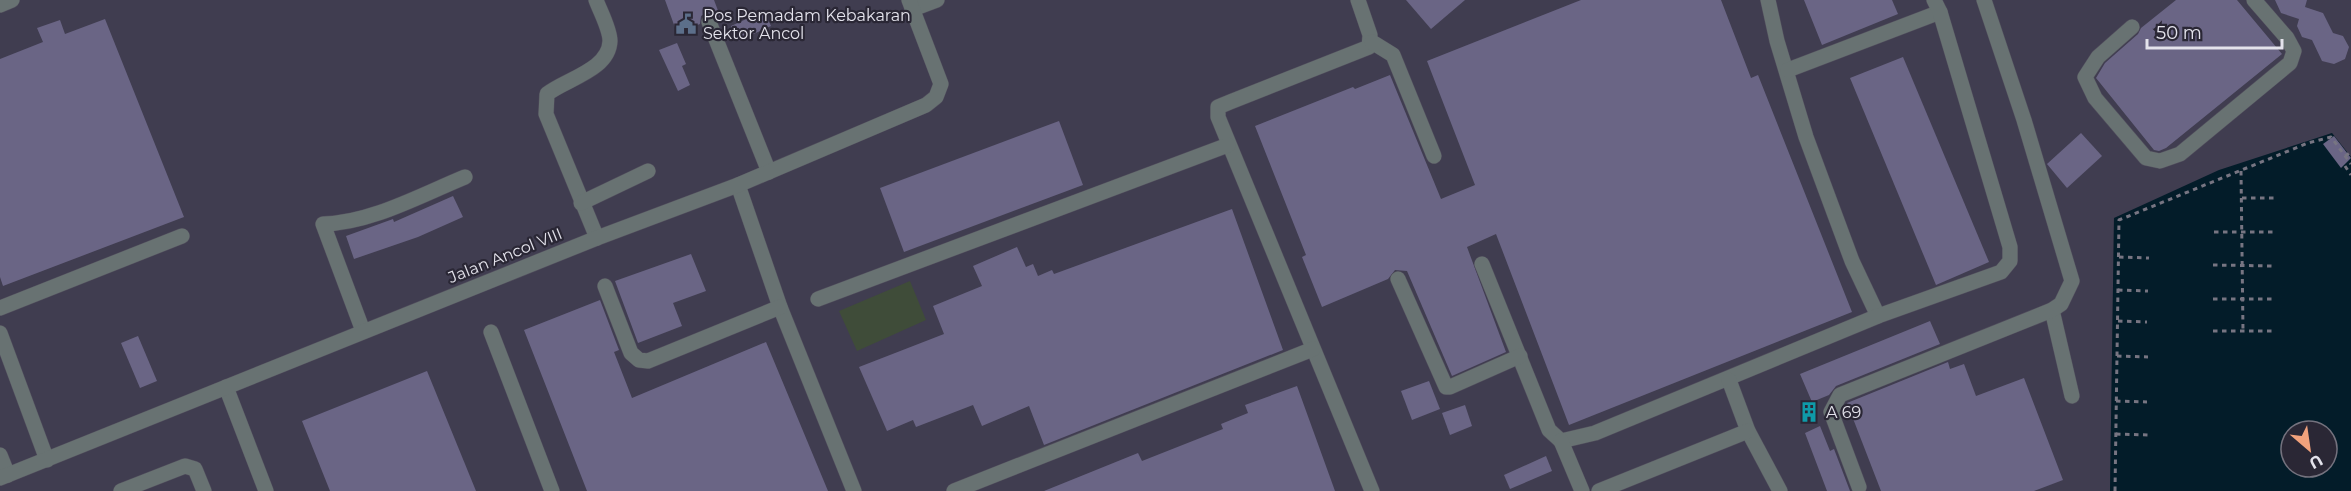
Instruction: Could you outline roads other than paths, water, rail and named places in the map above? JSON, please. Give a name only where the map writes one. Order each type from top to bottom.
[{"type":"street","points":[[0,4],[12,0]]},
{"type":"street","points":[[596,0],[610,40],[604,56],[585,75],[561,83],[548,94],[546,114],[597,238]]},
{"type":"street","points":[[911,5],[937,0]]},
{"type":"street","points":[[1768,0],[1777,41],[1788,70],[1806,137],[1852,261],[1878,316]]},
{"type":"street","points":[[1859,487],[1831,412],[1840,395],[2052,310],[2065,299],[2072,281],[2024,120],[1984,0]]},
{"type":"street","points":[[2132,27],[2098,57],[2085,77],[2095,98],[2146,158],[2160,161],[2180,154],[2290,63],[2295,51],[2287,38],[2254,0]]},
{"type":"street","points":[[1359,1],[1372,42],[1393,54],[1434,156]]},
{"type":"street","name":"Jalan Ancol VIII","points":[[4,477],[363,331],[738,185],[926,105],[936,97],[941,84],[911,5]]},
{"type":"street","points":[[1561,441],[1595,433],[1729,380],[1878,316],[2001,272],[2010,261],[2010,247],[1937,6],[1788,70]]},
{"type":"street","points":[[709,22],[769,172]]},
{"type":"street","points":[[1372,42],[1369,47],[1218,107],[1218,117],[1228,145],[1372,491]]},
{"type":"street","points":[[818,299],[1228,145]]},
{"type":"street","points":[[581,203],[648,171]]},
{"type":"street","points":[[363,331],[322,224],[342,224],[465,177]]},
{"type":"street","points":[[738,185],[780,307],[854,491]]},
{"type":"street","points":[[0,308],[182,236]]},
{"type":"street","points":[[1482,264],[1549,430],[1561,441],[1582,491]]},
{"type":"street","points":[[1398,279],[1446,387],[1520,356]]},
{"type":"street","points":[[605,286],[631,353],[639,360],[648,361],[780,307]]},
{"type":"street","points":[[2052,310],[2072,396]]},
{"type":"street","points":[[491,332],[552,491]]},
{"type":"street","points":[[0,333],[47,460]]},
{"type":"street","points":[[954,491],[1313,349]]},
{"type":"street","points":[[1729,380],[1748,431],[1780,491]]},
{"type":"street","points":[[226,387],[266,491]]},
{"type":"street","points":[[1599,491],[1748,431]]},
{"type":"street","points":[[0,455],[4,477]]},
{"type":"street","points":[[121,491],[185,466],[195,469],[204,491]]},
{"type":"water","points":[[2332,133],[2351,157],[2351,491],[2110,491],[2114,218],[2219,170]]},
{"type":"place","name":"Pos Pemadam Kebakaran Sektor Ancol","points":[[686,24]]},
{"type":"place","name":"A 69","points":[[1809,412]]}]
